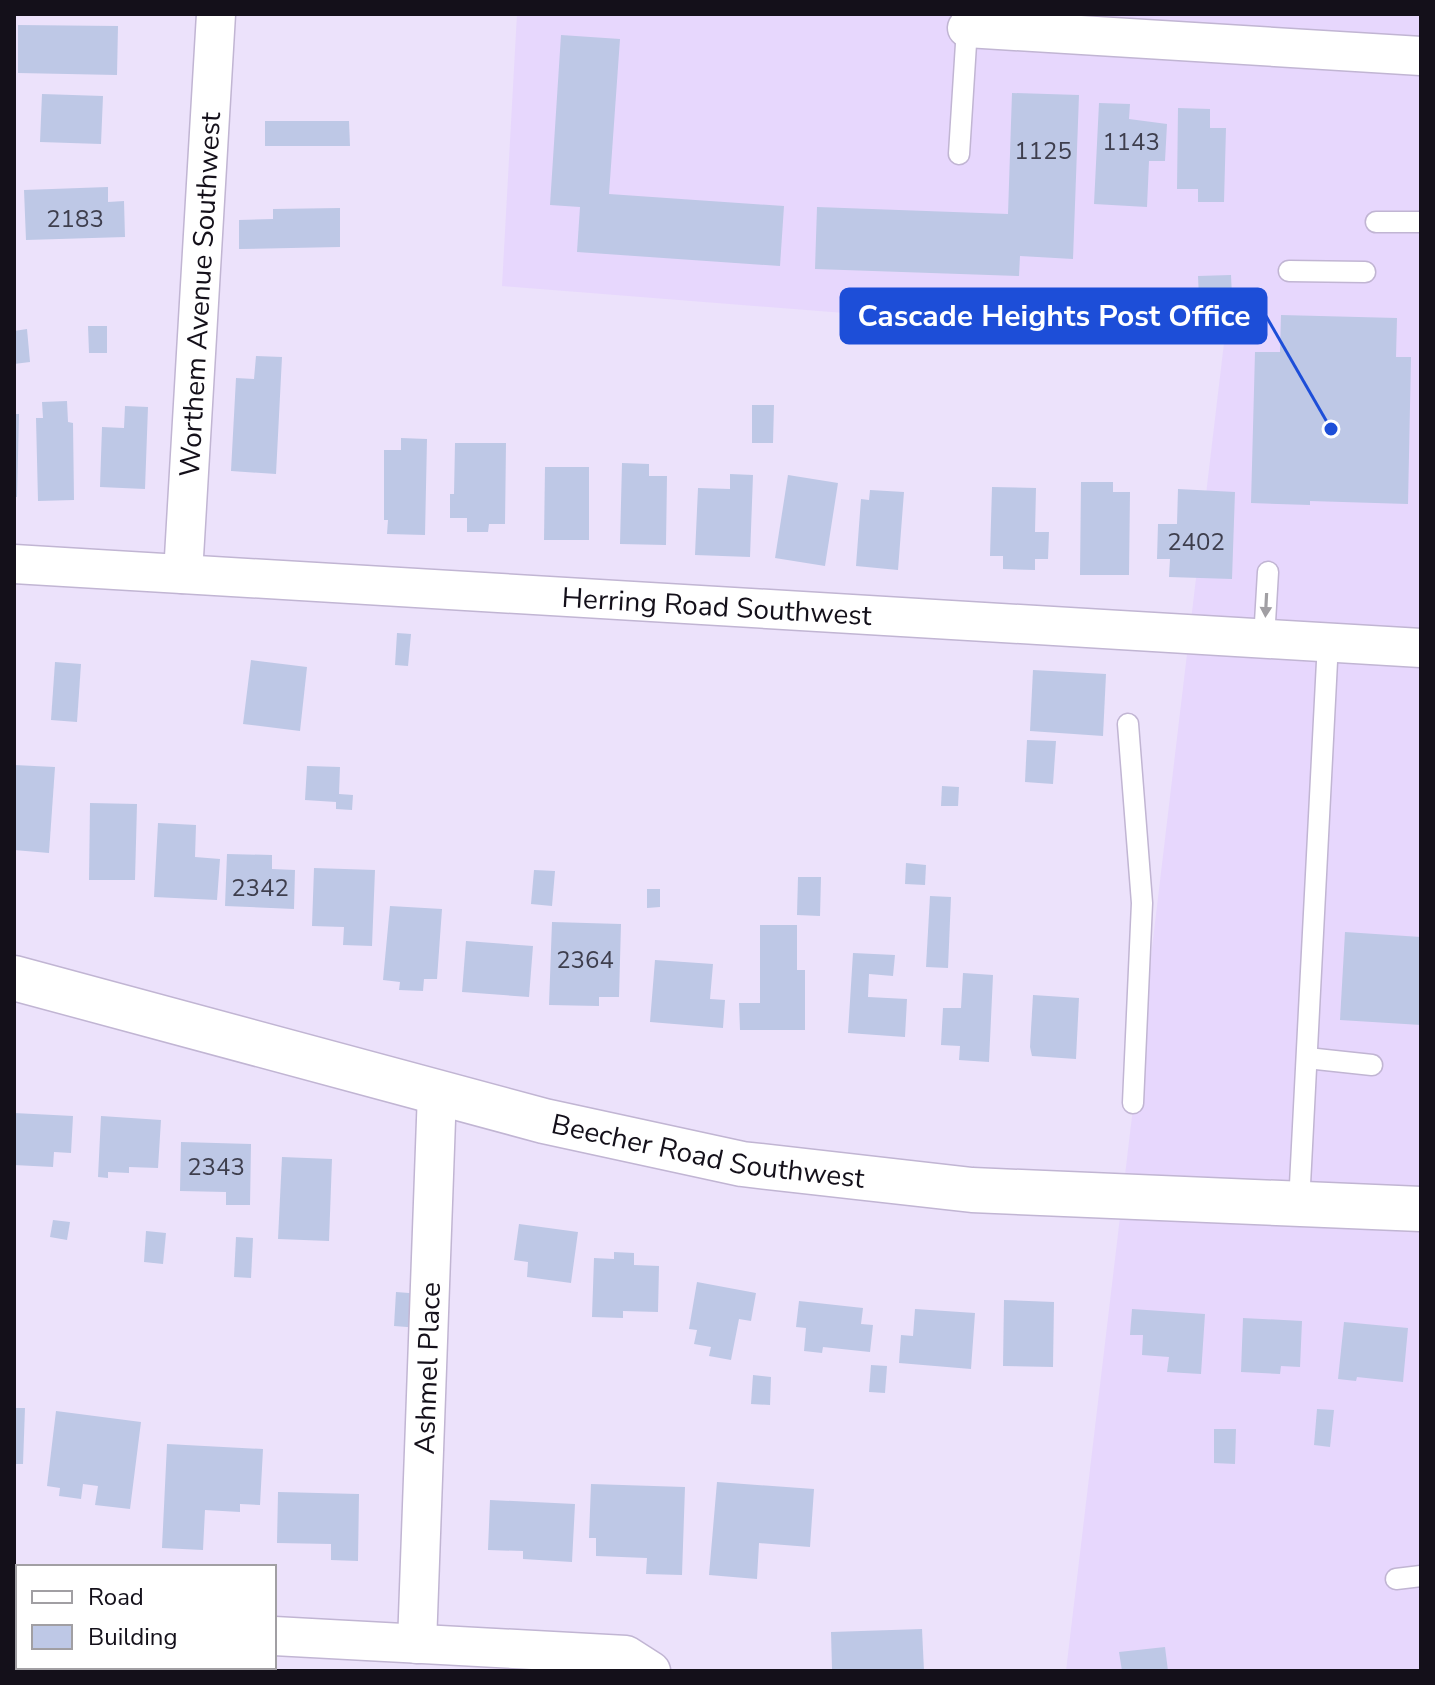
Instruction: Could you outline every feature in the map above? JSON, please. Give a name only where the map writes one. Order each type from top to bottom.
[{"type":"street","name":"Worthem Avenue Southwest","points":[[183,574],[216,14]]},
{"type":"street","points":[[967,28],[1136,25],[1421,56]]},
{"type":"street","name":"Herring Road Southwest","points":[[14,564],[1421,648]]},
{"type":"street","name":"Beecher Road Southwest","points":[[14,978],[544,1121],[742,1164],[972,1190],[1421,1209]]},
{"type":"street","name":"Ashmel Place","points":[[417,1644],[437,1092]]},
{"type":"street","points":[[276,1636],[626,1655],[651,1671]]},
{"type":"lane","points":[[959,154],[967,28]]},
{"type":"lane","points":[[1376,222],[1421,222]]},
{"type":"lane","points":[[1289,271],[1365,272]]},
{"type":"lane","points":[[1264,639],[1268,572]]},
{"type":"lane","points":[[1299,1204],[1328,642]]},
{"type":"lane","points":[[1128,724],[1142,903],[1133,1103]]},
{"type":"lane","points":[[1307,1058],[1372,1065]]},
{"type":"lane","points":[[1396,1579],[1421,1576]]},
{"type":"shaded area","points":[[517,14],[1421,14],[1421,1671],[1066,1671],[1224,343],[502,286]]},
{"type":"building","points":[[18,25],[118,26],[117,75],[18,73]]},
{"type":"building","points":[[561,35],[620,39],[609,194],[784,206],[780,266],[577,252],[580,207],[550,205]]},
{"type":"building","points":[[1012,93],[1079,95],[1073,259],[1020,256],[1019,276],[815,269],[817,207],[1008,214]]},
{"type":"building","points":[[42,94],[103,96],[101,144],[40,142]]},
{"type":"building","points":[[1099,103],[1130,104],[1129,119],[1167,124],[1165,161],[1149,161],[1147,207],[1094,204]]},
{"type":"building","points":[[1178,108],[1210,109],[1210,128],[1226,128],[1224,202],[1198,202],[1198,189],[1177,189]]},
{"type":"building","points":[[265,121],[349,121],[350,146],[265,146]]},
{"type":"building","points":[[108,187],[108,202],[124,201],[125,237],[26,240],[24,190]]},
{"type":"building","points":[[340,208],[340,247],[239,249],[239,220],[273,219],[273,209]]},
{"type":"building","points":[[1231,275],[1233,318],[1200,319],[1198,276]]},
{"type":"building","points":[[1281,315],[1397,318],[1396,357],[1411,357],[1408,504],[1251,503],[1255,352],[1280,352]]},
{"type":"building","points":[[88,326],[107,326],[107,353],[89,353]]},
{"type":"building","points":[[27,329],[30,362],[14,364],[14,331]]},
{"type":"building","points":[[256,356],[282,357],[276,474],[231,471],[236,378],[254,379]]},
{"type":"building","points":[[67,401],[68,422],[73,423],[74,500],[38,501],[36,418],[43,418],[42,402]]},
{"type":"building","points":[[752,405],[774,405],[773,443],[752,443]]},
{"type":"building","points":[[125,406],[148,407],[145,489],[100,487],[102,427],[124,428]]},
{"type":"building","points":[[14,414],[19,414],[17,497],[14,497]]},
{"type":"building","points":[[401,438],[427,439],[425,535],[387,534],[388,520],[384,520],[384,450],[401,450]]},
{"type":"building","points":[[455,443],[506,443],[505,524],[489,524],[488,532],[467,532],[467,518],[450,518]]},
{"type":"building","points":[[622,463],[649,464],[649,476],[667,476],[666,545],[620,544]]},
{"type":"building","points":[[545,467],[589,467],[589,540],[544,540]]},
{"type":"building","points":[[730,474],[753,475],[750,557],[695,555],[698,488],[730,489]]},
{"type":"building","points":[[788,475],[838,483],[825,566],[775,558]]},
{"type":"building","points":[[1081,482],[1113,482],[1113,492],[1130,492],[1129,575],[1080,575]]},
{"type":"building","points":[[992,487],[1036,488],[1035,532],[1049,532],[1048,559],[1035,559],[1035,570],[1003,569],[1003,556],[990,556]]},
{"type":"building","points":[[1178,489],[1235,492],[1232,579],[1169,577],[1170,559],[1157,559],[1158,524],[1177,524]]},
{"type":"building","points":[[870,490],[904,492],[898,570],[856,566],[861,499],[869,500]]},
{"type":"building","points":[[397,633],[411,634],[408,666],[395,665]]},
{"type":"building","points":[[251,660],[307,667],[300,731],[243,724]]},
{"type":"building","points":[[55,662],[81,664],[77,722],[51,720]]},
{"type":"building","points":[[1033,670],[1106,674],[1103,736],[1030,731]]},
{"type":"building","points":[[1027,740],[1056,741],[1053,784],[1025,782]]},
{"type":"building","points":[[14,765],[55,767],[49,853],[14,850]]},
{"type":"building","points":[[307,766],[340,767],[339,794],[353,795],[352,810],[336,809],[336,802],[305,800]]},
{"type":"building","points":[[942,786],[959,787],[958,806],[941,806]]},
{"type":"building","points":[[90,803],[137,804],[135,880],[89,880]]},
{"type":"building","points":[[158,823],[196,825],[195,857],[220,859],[217,900],[154,897]]},
{"type":"building","points":[[227,854],[272,855],[272,869],[295,870],[294,909],[225,906]]},
{"type":"building","points":[[906,863],[926,865],[925,885],[905,884]]},
{"type":"building","points":[[314,868],[375,870],[372,946],[343,945],[344,927],[312,926]]},
{"type":"building","points":[[534,870],[555,871],[552,906],[531,904]]},
{"type":"building","points":[[798,877],[821,877],[820,916],[797,915]]},
{"type":"building","points":[[647,889],[660,889],[660,907],[647,908]]},
{"type":"building","points":[[930,896],[951,897],[948,968],[926,967]]},
{"type":"building","points":[[390,906],[442,909],[437,979],[424,979],[423,991],[399,990],[400,982],[383,980]]},
{"type":"building","points":[[552,922],[621,924],[619,997],[599,997],[599,1006],[549,1005]]},
{"type":"building","points":[[760,925],[797,925],[797,970],[805,970],[805,1030],[740,1030],[739,1003],[760,1003]]},
{"type":"building","points":[[1345,932],[1421,937],[1421,1025],[1340,1020]]},
{"type":"building","points":[[466,941],[533,946],[529,997],[462,992]]},
{"type":"building","points":[[853,953],[895,955],[893,976],[869,974],[868,997],[907,999],[905,1037],[848,1033]]},
{"type":"building","points":[[655,960],[713,964],[710,999],[725,1000],[723,1028],[650,1022]]},
{"type":"building","points":[[963,973],[993,975],[989,1062],[959,1060],[960,1046],[941,1045],[943,1008],[961,1008]]},
{"type":"building","points":[[1033,995],[1079,998],[1076,1059],[1032,1056]]},
{"type":"building","points":[[14,1113],[73,1116],[71,1153],[54,1152],[53,1167],[14,1165]]},
{"type":"building","points":[[101,1116],[161,1120],[158,1168],[129,1167],[129,1173],[108,1172],[108,1178],[98,1177]]},
{"type":"building","points":[[181,1142],[251,1144],[250,1205],[226,1205],[226,1192],[180,1191]]},
{"type":"building","points":[[282,1157],[332,1159],[329,1241],[278,1239]]},
{"type":"building","points":[[53,1220],[70,1222],[67,1240],[50,1237]]},
{"type":"building","points":[[519,1224],[578,1232],[571,1283],[527,1277],[528,1262],[514,1260]]},
{"type":"building","points":[[146,1231],[166,1233],[163,1264],[144,1262]]},
{"type":"building","points":[[236,1237],[253,1238],[251,1278],[234,1277]]},
{"type":"building","points":[[614,1252],[634,1253],[634,1265],[659,1266],[658,1312],[623,1311],[623,1318],[592,1317],[594,1258],[614,1259]]},
{"type":"building","points":[[697,1282],[756,1293],[751,1321],[739,1319],[731,1360],[709,1356],[711,1347],[694,1344],[697,1330],[689,1329]]},
{"type":"building","points":[[396,1292],[422,1294],[420,1328],[394,1326]]},
{"type":"building","points":[[1004,1300],[1054,1302],[1053,1367],[1003,1366]]},
{"type":"building","points":[[799,1301],[863,1308],[861,1324],[873,1325],[870,1352],[823,1347],[822,1353],[804,1351],[806,1328],[796,1327]]},
{"type":"building","points":[[915,1309],[975,1313],[971,1369],[899,1363],[901,1335],[913,1336]]},
{"type":"building","points":[[1132,1309],[1205,1314],[1201,1374],[1167,1372],[1169,1357],[1142,1355],[1143,1335],[1130,1335]]},
{"type":"building","points":[[1243,1318],[1302,1321],[1300,1367],[1281,1366],[1280,1374],[1241,1372]]},
{"type":"building","points":[[1344,1322],[1408,1328],[1403,1382],[1357,1377],[1356,1381],[1338,1379]]},
{"type":"building","points":[[871,1365],[887,1366],[885,1393],[869,1392]]},
{"type":"building","points":[[753,1375],[771,1377],[770,1405],[751,1404]]},
{"type":"building","points":[[14,1408],[25,1408],[23,1464],[14,1464]]},
{"type":"building","points":[[1317,1409],[1334,1410],[1330,1447],[1314,1445]]},
{"type":"building","points":[[56,1411],[141,1422],[130,1509],[95,1505],[98,1486],[83,1484],[81,1499],[59,1496],[60,1488],[47,1486]]},
{"type":"building","points":[[1214,1429],[1236,1429],[1235,1464],[1214,1463]]},
{"type":"building","points":[[167,1444],[263,1449],[260,1505],[240,1504],[240,1512],[205,1510],[203,1550],[162,1548]]},
{"type":"building","points":[[717,1482],[814,1489],[810,1547],[759,1543],[757,1579],[709,1575]]},
{"type":"building","points":[[591,1484],[685,1487],[682,1575],[646,1574],[647,1558],[596,1556],[596,1538],[589,1538]]},
{"type":"building","points":[[278,1492],[359,1494],[358,1561],[331,1560],[331,1544],[277,1543]]},
{"type":"building","points":[[490,1500],[575,1504],[572,1562],[523,1559],[523,1551],[488,1550]]},
{"type":"building","points":[[922,1629],[924,1671],[832,1669],[831,1632]]},
{"type":"building","points":[[1165,1647],[1168,1671],[1122,1671],[1119,1652]]},
{"type":"place","name":"Cascade Heights Post Office","points":[[1331,429]]}]
